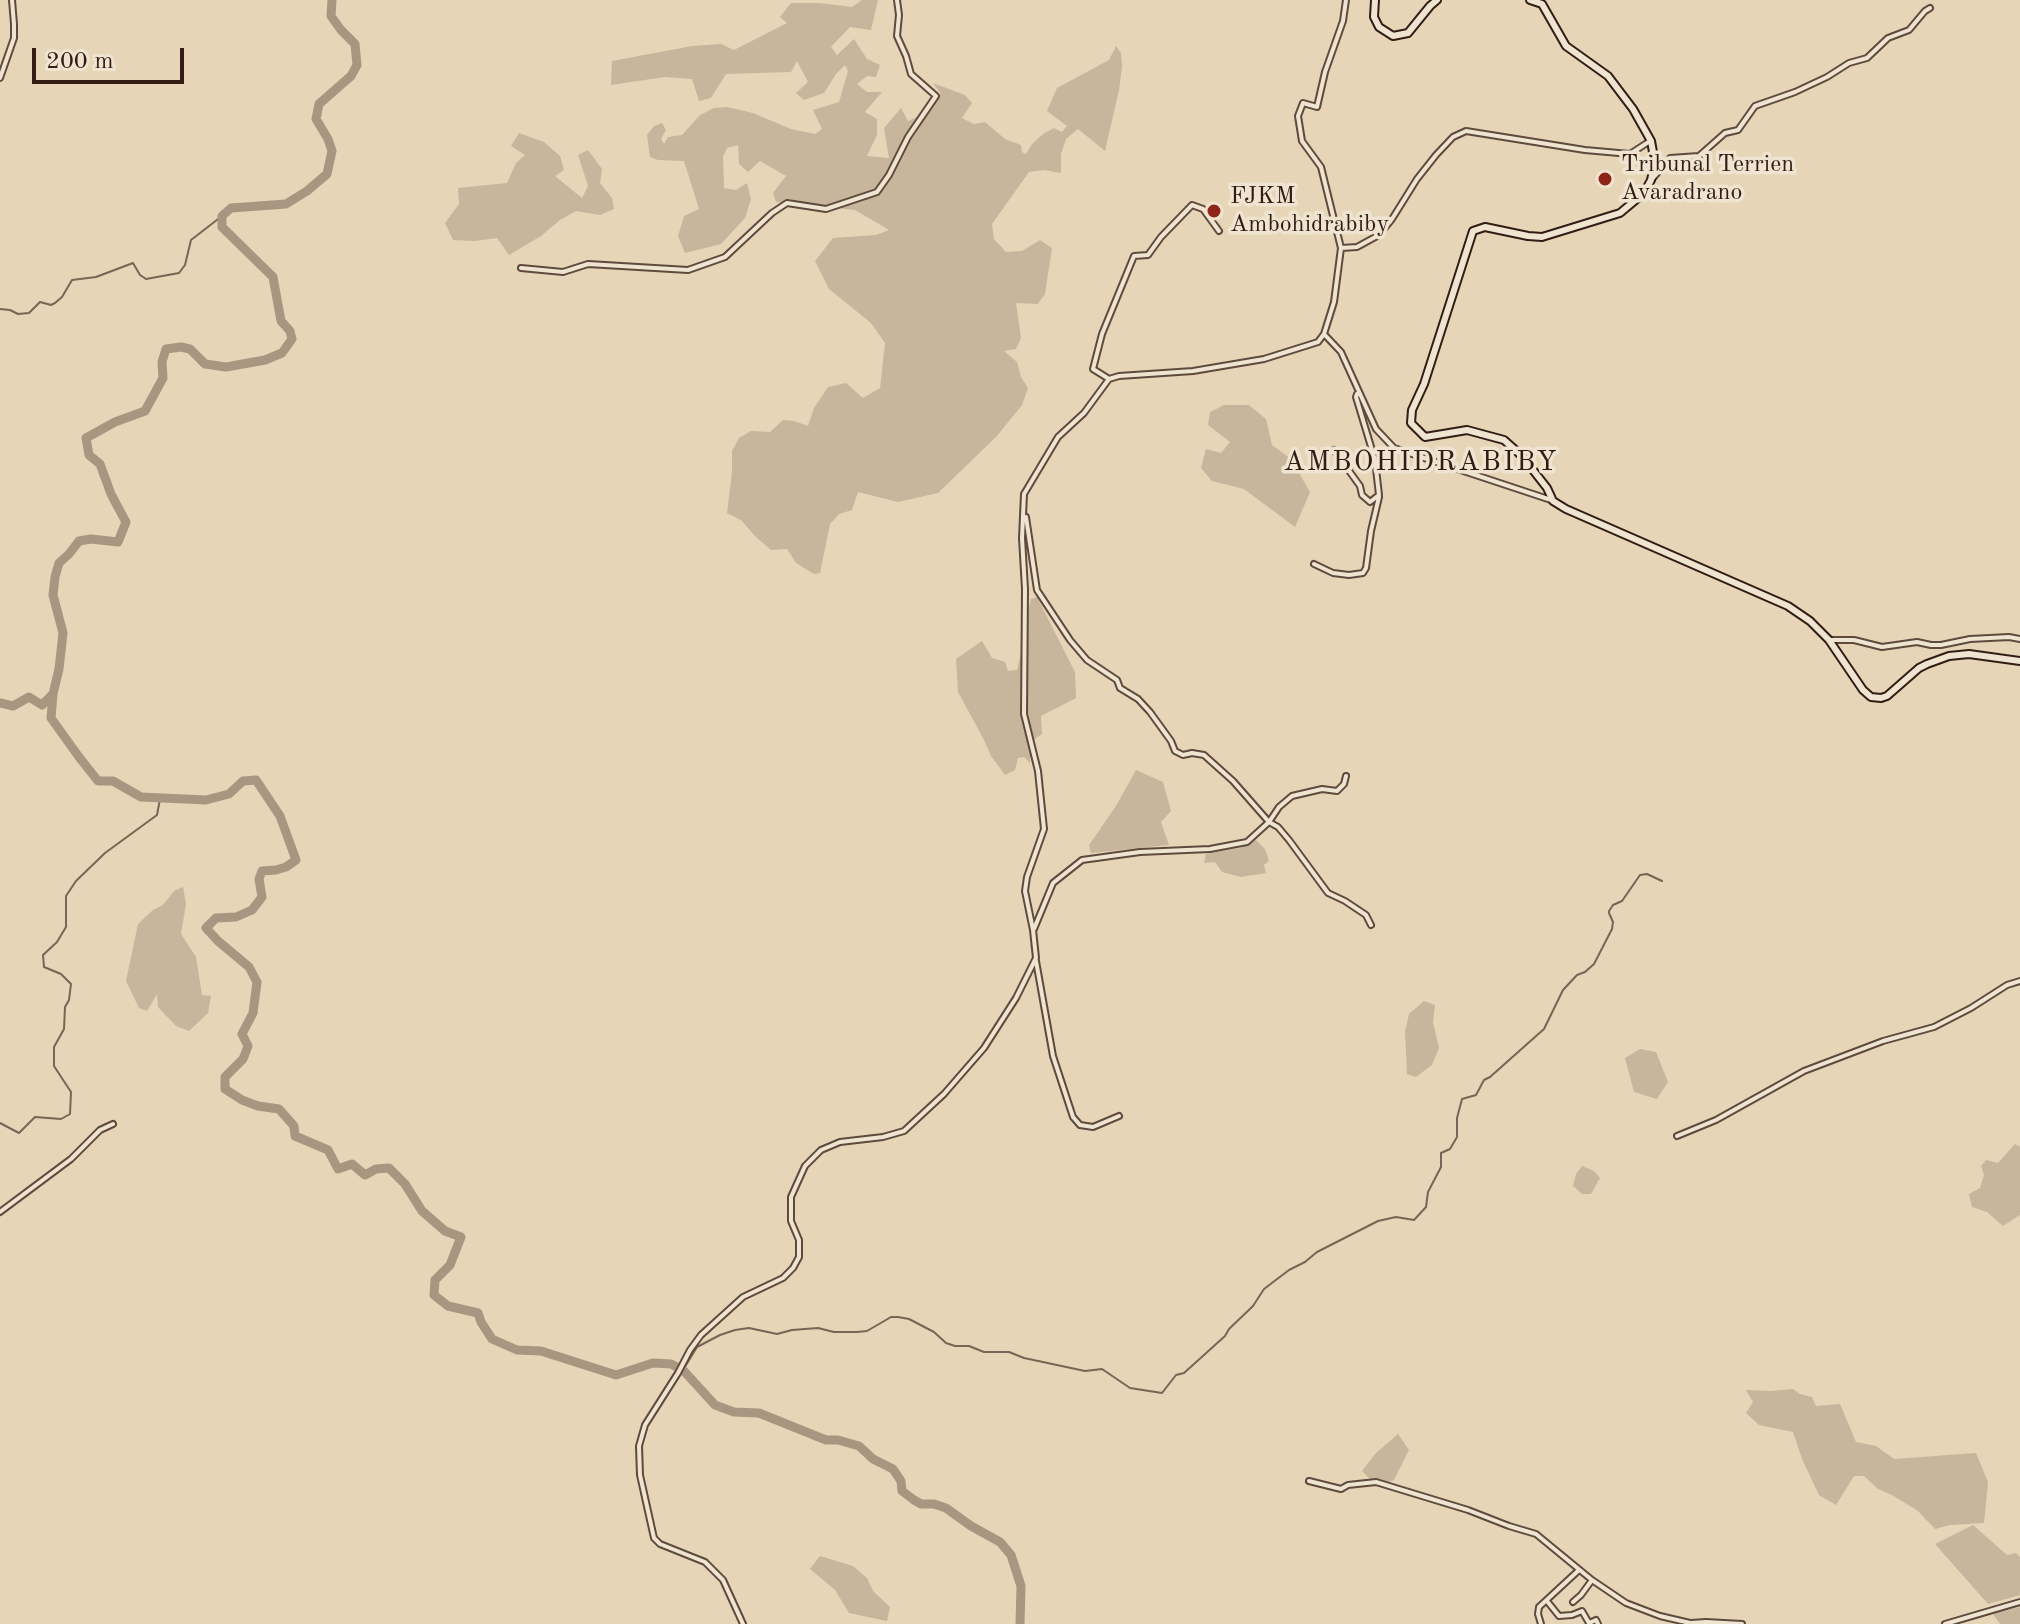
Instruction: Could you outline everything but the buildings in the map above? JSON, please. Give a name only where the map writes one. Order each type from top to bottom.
[{"type":"main road","points":[[1375,0],[1374,17],[1379,27],[1393,36],[1408,33],[1437,0]]},
{"type":"main road","points":[[1530,0],[1542,4],[1566,46],[1608,76],[1633,109],[1651,141],[1655,163],[1651,180],[1644,193],[1620,213],[1542,237],[1485,227],[1473,231],[1424,384],[1412,410],[1411,423],[1425,437],[1467,430],[1504,440],[1547,488],[1553,501],[1566,509],[1788,606],[1810,621],[1829,640],[1863,690],[1875,698],[1887,696],[1919,668],[1949,656],[1969,654],[2020,661]]},
{"type":"street","points":[[0,78],[14,38],[12,0]]},
{"type":"street","points":[[521,268],[563,272],[588,264],[688,270],[725,257],[787,203],[826,209],[877,192],[936,96],[911,74],[897,36],[897,0]]},
{"type":"street","points":[[1119,1116],[1093,1127],[1080,1125],[1073,1117],[1053,1056],[1027,908],[1027,877],[1044,829],[1038,771],[1024,714],[1024,494],[1058,437],[1084,413],[1109,379],[1193,371],[1264,359],[1318,342],[1324,334],[1334,302],[1341,248],[1321,167],[1302,141],[1298,116],[1303,103],[1317,107],[1325,72],[1343,21],[1346,0]]},
{"type":"street","points":[[1651,180],[1670,158],[1699,156],[1725,133],[1738,130],[1755,106],[1804,88],[1849,63],[1867,58],[1888,38],[1909,30],[1930,8]]},
{"type":"street","points":[[1341,248],[1357,247],[1379,235],[1436,155],[1453,137],[1466,131],[1630,154],[1651,141]]},
{"type":"street","points":[[1109,379],[1093,369],[1102,334],[1134,256],[1148,255],[1192,205],[1203,209],[1219,231]]},
{"type":"street","points":[[1324,334],[1341,352],[1376,429],[1394,448],[1553,501]]},
{"type":"street","points":[[1314,564],[1333,573],[1349,575],[1363,573],[1366,568],[1379,495],[1375,460],[1356,397],[1358,391]]},
{"type":"street","points":[[1334,450],[1360,486],[1362,495],[1370,502],[1379,495]]},
{"type":"street","points":[[1024,507],[1037,590],[1070,640],[1087,660],[1138,699],[1171,741],[1175,751],[1183,755],[1204,755],[1233,781],[1269,822],[1278,827],[1328,893],[1366,915],[1371,925]]},
{"type":"street","points":[[1829,640],[1854,640],[1882,647],[1917,642],[1941,645],[1970,639],[2020,639]]},
{"type":"street","points":[[1033,930],[1053,883],[1082,860],[1140,852],[1210,849],[1247,842],[1292,796],[1322,789],[1337,791],[1344,784],[1346,776]]},
{"type":"street","points":[[743,1624],[723,1580],[705,1562],[660,1544],[654,1538],[640,1475],[639,1446],[645,1425],[701,1335],[743,1297],[783,1278],[793,1268],[799,1257],[799,1240],[791,1221],[791,1197],[805,1166],[821,1150],[840,1142],[883,1137],[904,1131],[914,1122],[944,1094],[984,1048],[1016,998],[1036,958]]},
{"type":"street","points":[[1677,1136],[1716,1120],[1804,1071],[1883,1041],[1934,1027],[2007,985],[2020,981]]},
{"type":"street","points":[[0,1212],[71,1159],[100,1130],[113,1124]]},
{"type":"street","points":[[1309,1481],[1341,1489],[1348,1485],[1376,1482],[1536,1534],[1592,1580],[1626,1603],[1690,1623]]},
{"type":"street","points":[[1541,1624],[1539,1607],[1579,1570]]},
{"type":"street","points":[[1573,1602],[1592,1580]]},
{"type":"street","points":[[1547,1600],[1559,1616],[1582,1611],[1589,1623],[1596,1620],[1598,1624]]},
{"type":"street","points":[[1945,1624],[2020,1602]]},
{"type":"street","points":[[1684,1624],[1742,1624]]},
{"type":"shaded area","points":[[862,0],[878,0],[871,30],[850,27],[831,47],[837,55],[854,39],[867,59],[880,65],[876,77],[867,76],[857,84],[867,92],[882,92],[865,112],[877,119],[877,135],[867,156],[889,158],[884,128],[901,108],[908,121],[929,112],[941,94],[933,83],[965,95],[972,103],[962,118],[974,124],[985,122],[1005,139],[1021,145],[1022,152],[1026,154],[1043,134],[1054,128],[1062,132],[1067,126],[1047,111],[1057,88],[1109,60],[1116,46],[1121,53],[1122,67],[1105,151],[1078,129],[1066,139],[1061,154],[1061,173],[1044,170],[1029,172],[992,224],[994,239],[1006,252],[1022,251],[1040,240],[1052,248],[1045,294],[1038,304],[1016,303],[1021,338],[1016,349],[1004,351],[1017,362],[1028,388],[1022,405],[997,436],[938,493],[898,502],[858,492],[852,510],[839,514],[830,524],[820,573],[814,574],[796,563],[787,549],[771,550],[741,520],[727,513],[732,451],[739,438],[751,431],[770,432],[783,420],[808,426],[814,408],[828,387],[846,383],[863,398],[880,388],[885,343],[871,323],[829,289],[815,261],[833,238],[876,235],[889,230],[855,210],[776,202],[773,193],[786,176],[760,161],[748,172],[739,164],[738,145],[727,148],[723,157],[724,188],[736,190],[747,183],[751,199],[745,218],[721,244],[685,253],[678,236],[684,216],[699,209],[684,161],[650,157],[647,135],[654,126],[662,123],[666,130],[661,139],[664,144],[668,137],[682,135],[700,115],[714,108],[727,107],[815,134],[822,129],[813,110],[839,102],[848,71],[845,65],[824,93],[804,100],[796,93],[808,82],[797,61],[791,72],[726,74],[711,98],[699,101],[692,79],[665,77],[611,85],[612,61],[692,46],[721,44],[734,50],[787,23],[780,17],[791,3],[852,7]]},
{"type":"shaded area","points":[[519,133],[544,142],[560,156],[564,170],[555,176],[582,198],[588,186],[578,155],[588,150],[602,169],[600,183],[612,198],[614,209],[600,215],[576,211],[509,255],[497,238],[453,240],[445,223],[459,204],[458,188],[507,183],[516,163],[525,155],[511,146]]},
{"type":"shaded area","points":[[1224,405],[1249,405],[1266,419],[1272,445],[1291,459],[1310,492],[1295,527],[1244,489],[1212,481],[1201,468],[1206,449],[1221,453],[1230,442],[1208,425],[1210,412]]},
{"type":"shaded area","points":[[1037,597],[1075,672],[1076,698],[1041,716],[1042,734],[1032,741],[1030,763],[1024,757],[1018,758],[1015,770],[1005,775],[991,756],[958,692],[956,659],[982,641],[992,658],[1005,662],[1008,671],[1017,670],[1031,599]]},
{"type":"shaded area","points":[[1136,770],[1163,782],[1171,811],[1161,822],[1169,845],[1091,853],[1089,845]]},
{"type":"shaded area","points":[[1256,840],[1265,849],[1269,861],[1264,865],[1266,873],[1241,877],[1222,872],[1215,862],[1204,863],[1206,854],[1240,848]]},
{"type":"shaded area","points":[[183,887],[186,904],[181,934],[196,957],[202,995],[211,996],[208,1013],[189,1031],[176,1026],[158,1007],[157,994],[147,1011],[139,1008],[126,981],[138,924],[163,905],[174,891]]},
{"type":"shaded area","points":[[1424,1001],[1435,1005],[1433,1022],[1439,1048],[1432,1065],[1416,1077],[1407,1074],[1405,1032],[1409,1014]]},
{"type":"shaded area","points":[[1640,1049],[1656,1052],[1668,1082],[1657,1099],[1634,1092],[1625,1058]]},
{"type":"shaded area","points":[[2015,1144],[2020,1147],[2020,1215],[2003,1226],[1987,1212],[1972,1207],[1969,1194],[1980,1188],[1984,1175],[1981,1166],[1986,1160],[1998,1163]]},
{"type":"shaded area","points":[[1582,1166],[1594,1171],[1600,1178],[1591,1194],[1582,1194],[1573,1186]]},
{"type":"shaded area","points":[[1793,1389],[1812,1397],[1816,1406],[1840,1404],[1856,1442],[1876,1446],[1894,1459],[1976,1453],[1988,1482],[1984,1523],[1935,1529],[1918,1511],[1878,1489],[1864,1476],[1854,1476],[1836,1505],[1819,1495],[1793,1432],[1759,1425],[1746,1413],[1753,1402],[1746,1390]]},
{"type":"shaded area","points":[[1398,1434],[1409,1450],[1394,1480],[1386,1483],[1370,1479],[1362,1471],[1375,1454]]},
{"type":"shaded area","points":[[1973,1525],[2007,1555],[2016,1553],[2020,1557],[2020,1595],[1988,1604],[1935,1544]]},
{"type":"shaded area","points":[[820,1556],[853,1566],[867,1578],[873,1591],[890,1607],[887,1621],[849,1613],[835,1590],[810,1569]]},
{"type":"shaded area","points":[[2020,1607],[2020,1624],[2000,1624],[1993,1614]]},
{"type":"waterway","points":[[332,0],[331,16],[355,44],[357,65],[351,76],[319,104],[316,119],[332,151],[327,174],[286,204],[231,208],[222,216],[222,227],[273,277],[281,321],[290,331],[292,339],[282,353],[265,360],[226,367],[205,364],[190,349],[166,349],[162,362],[163,378],[145,411],[115,422],[86,438],[89,455],[100,464],[126,522],[118,542],[79,541],[59,563],[53,595],[63,633],[51,718],[98,781],[113,781],[141,797],[206,800],[229,794],[243,781],[256,780],[280,816],[296,860],[286,867],[262,871],[259,879],[262,897],[252,910],[236,917],[216,918],[206,928],[249,967],[257,982],[253,1013],[242,1034],[248,1046],[243,1059],[225,1077],[225,1089],[258,1106],[279,1109],[294,1126],[295,1136],[328,1150],[338,1169],[352,1164],[365,1175],[376,1169],[389,1168],[405,1184],[422,1211],[445,1231],[461,1237],[450,1265],[435,1280],[434,1295],[448,1306],[478,1313],[492,1339],[517,1350],[541,1351],[616,1375],[653,1363],[671,1364],[683,1370],[715,1405],[734,1412],[759,1413],[826,1440],[859,1446],[873,1459],[893,1469],[901,1481],[902,1491],[914,1500],[946,1508],[1000,1542],[1011,1555],[1021,1586],[1020,1624]]},
{"type":"waterway","points":[[0,309],[18,314],[29,313],[40,302],[55,303],[72,280],[96,277],[133,263],[146,279],[179,273],[185,265],[191,240],[222,216]]},
{"type":"waterway","points":[[0,703],[13,706],[29,697],[42,705],[53,694]]},
{"type":"waterway","points":[[0,1123],[19,1133],[35,1117],[61,1119],[70,1114],[71,1092],[54,1066],[54,1047],[64,1029],[71,984],[61,974],[44,967],[43,955],[57,942],[66,927],[66,896],[76,881],[105,853],[157,815],[160,799]]},
{"type":"waterway","points":[[683,1370],[697,1347],[735,1330],[749,1328],[777,1334],[818,1328],[857,1332],[867,1331],[891,1317],[898,1317],[909,1319],[955,1346],[969,1346],[984,1352],[1009,1352],[1085,1371],[1102,1369],[1130,1388],[1162,1393],[1176,1375],[1184,1373],[1225,1336],[1264,1289],[1289,1270],[1378,1221],[1396,1217],[1414,1220],[1426,1207],[1428,1192],[1441,1167],[1441,1153],[1450,1149],[1457,1137],[1457,1118],[1462,1099],[1476,1095],[1484,1080],[1544,1029],[1563,990],[1577,975],[1594,964],[1612,929],[1609,911],[1622,901],[1640,875],[1647,874],[1662,881]]},
{"type":"place","name":"Tribunal Terrien Avaradrano","points":[[1605,179]]},
{"type":"place","name":"FJKM Ambohidrabiby","points":[[1214,211]]},
{"type":"district","name":"AMBOHIDRABIBY","points":[[1421,463]]}]
